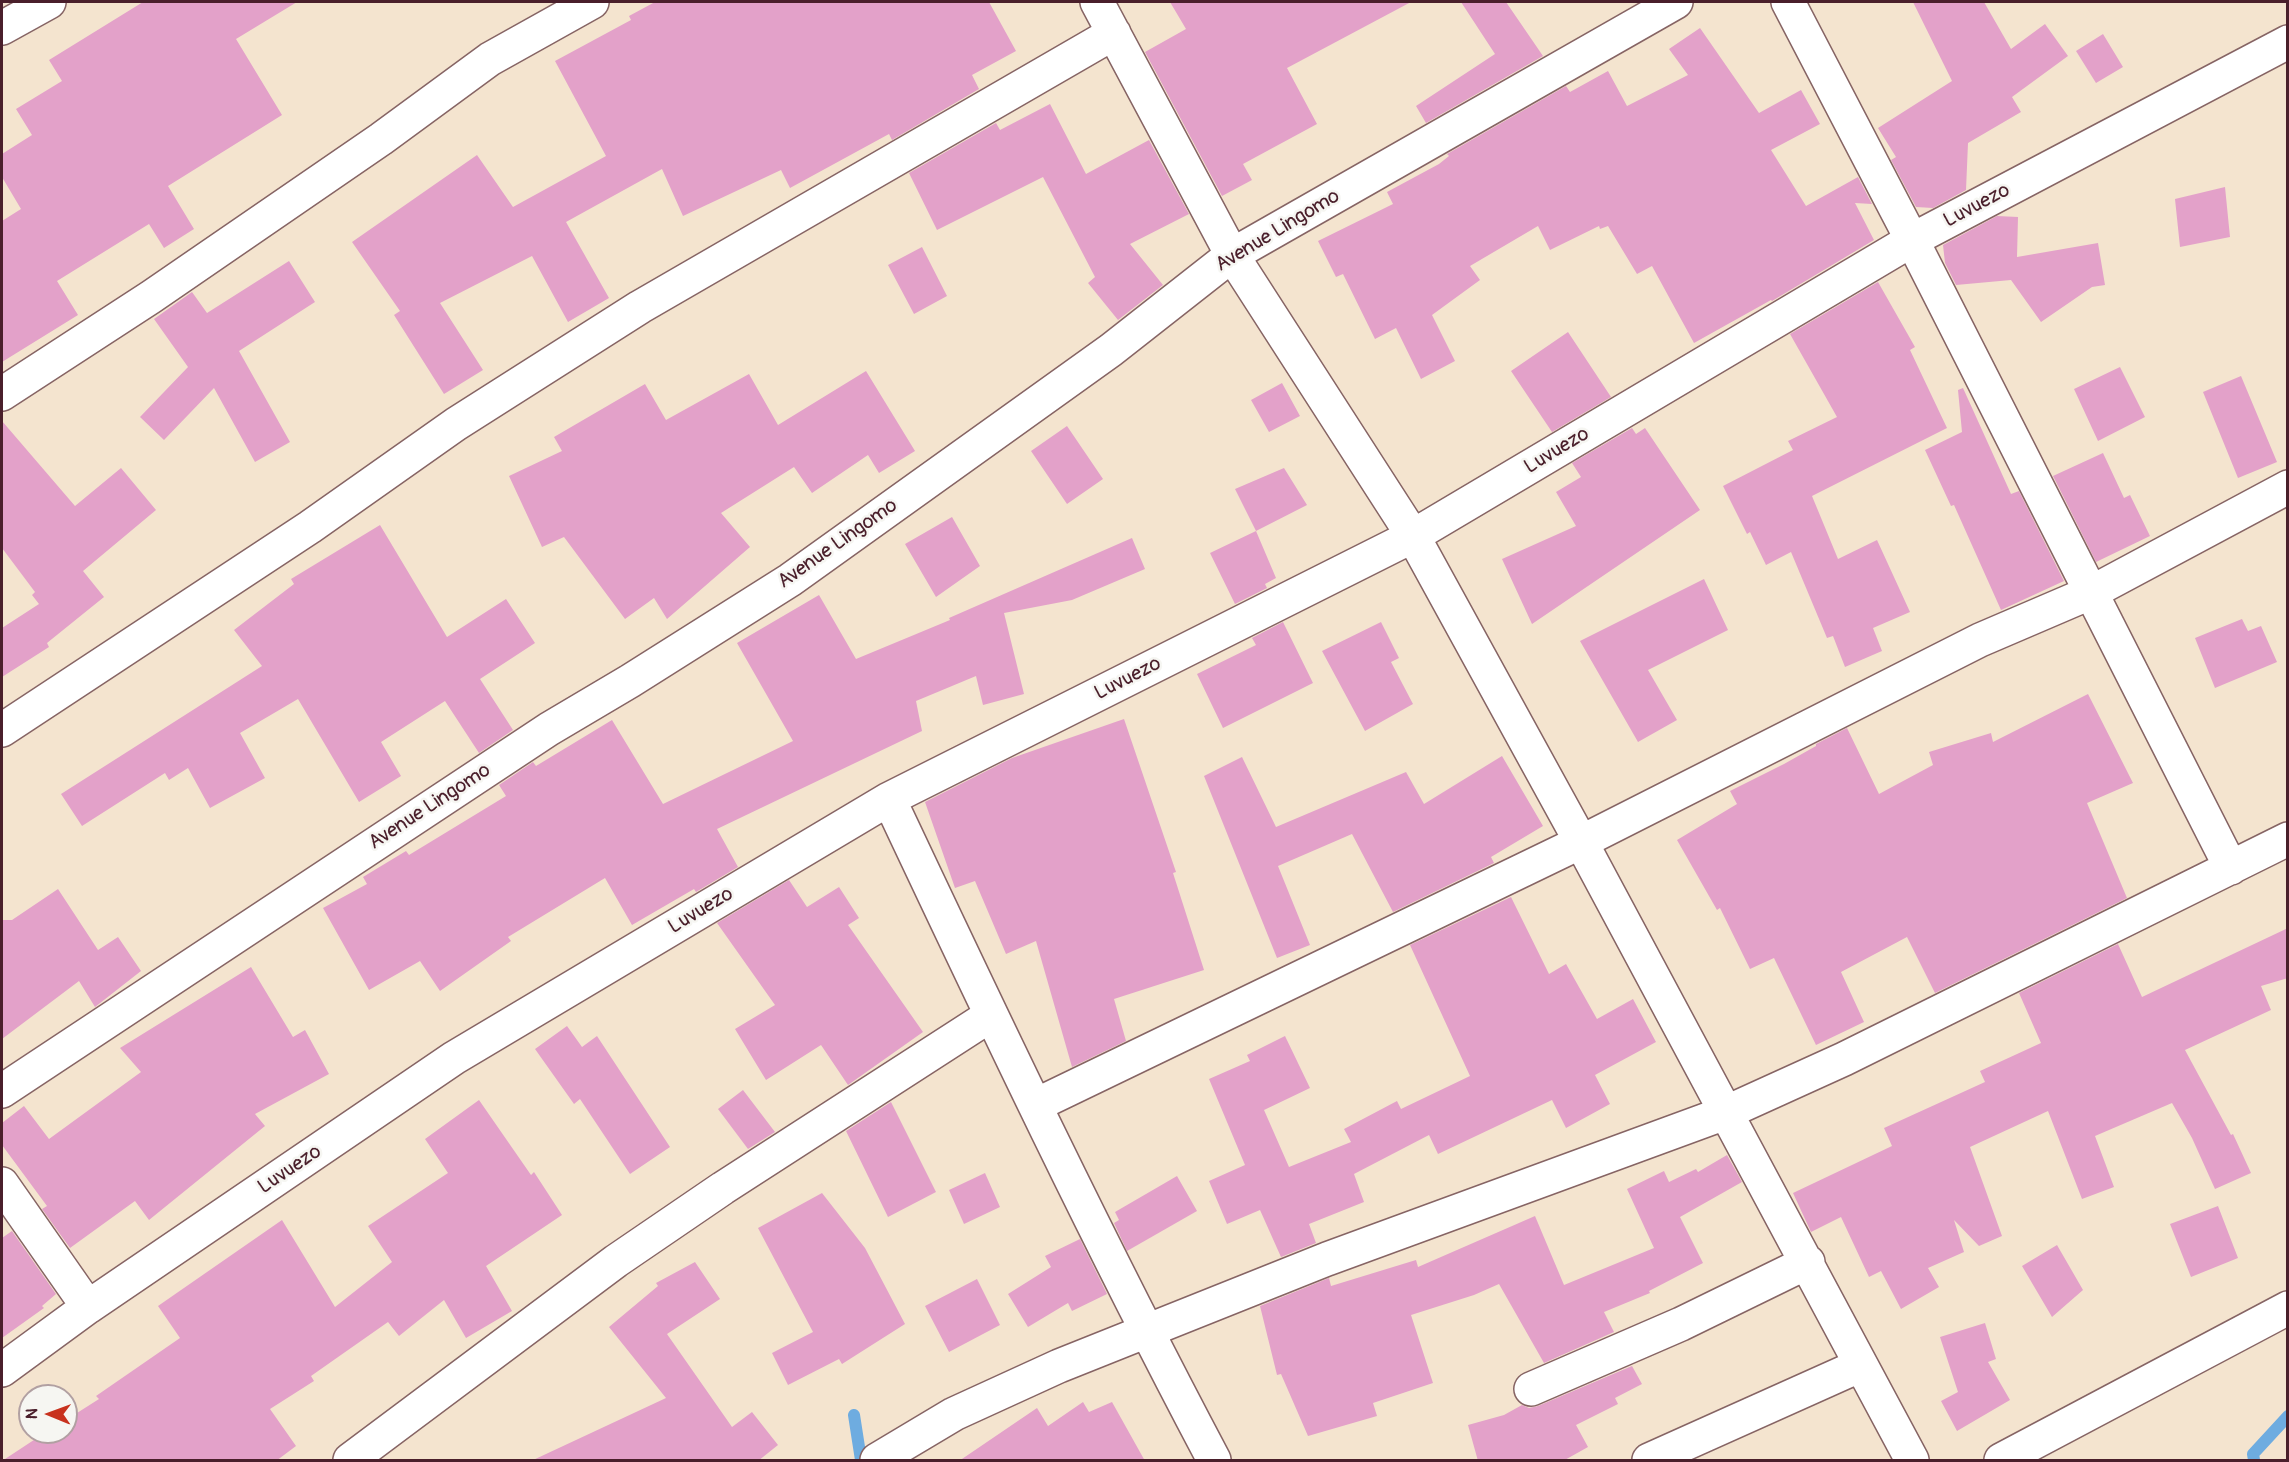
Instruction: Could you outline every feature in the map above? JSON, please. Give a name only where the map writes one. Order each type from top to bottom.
[{"type":"street","points":[[2,28],[49,2]]},
{"type":"street","points":[[2,394],[151,297],[381,139],[490,59],[592,2]]},
{"type":"street","points":[[1097,2],[1232,255],[1413,536],[1808,1262],[1912,1461]]},
{"type":"street","name":"Avenue Lingomo","points":[[2,1091],[549,729],[790,580],[1111,350],[1232,255],[1676,2]]},
{"type":"street","points":[[1788,2],[2092,591],[2231,868]]},
{"type":"street","points":[[2,730],[310,527],[456,423],[640,307],[1114,33]]},
{"type":"street","name":"Luvuezo","points":[[2,1370],[88,1307],[454,1058],[889,799],[1413,536],[1912,240],[2288,42]]},
{"type":"street","points":[[1036,1105],[1581,842],[1883,687],[1980,640],[2092,591],[2288,487]]},
{"type":"street","points":[[889,799],[1146,1333],[1214,1461]]},
{"type":"street","points":[[877,1461],[954,1414],[1059,1366],[1327,1259],[1725,1113],[1844,1059],[2288,839]]},
{"type":"street","points":[[350,1461],[616,1261],[723,1188],[991,1015]]},
{"type":"street","points":[[2,1185],[88,1307]]},
{"type":"street","points":[[1531,1389],[1681,1324],[1808,1262]]},
{"type":"street","points":[[2001,1461],[2288,1308]]},
{"type":"street","points":[[1649,1461],[1861,1365]]},
{"type":"building","points":[[143,2],[297,2],[236,39],[282,115],[168,186],[194,229],[164,248],[149,224],[57,281],[78,315],[2,362],[2,221],[21,209],[2,177],[2,154],[32,135],[16,109],[62,81],[49,60]]},
{"type":"building","points":[[655,2],[989,2],[1016,51],[972,75],[979,89],[892,140],[889,134],[790,188],[781,170],[683,216],[662,169],[566,222],[609,298],[568,322],[532,256],[440,303],[483,370],[444,394],[394,315],[400,311],[352,242],[477,155],[513,207],[606,156],[555,61],[631,20],[629,16]]},
{"type":"building","points":[[1170,2],[1411,2],[1287,68],[1317,124],[1243,164],[1252,180],[1222,196],[1145,52],[1186,29]]},
{"type":"building","points":[[1461,2],[1506,2],[1543,56],[1426,123],[1416,106],[1495,54]]},
{"type":"building","points":[[1913,2],[1984,2],[2011,49],[2045,24],[2068,56],[2012,97],[2021,112],[1968,143],[1966,190],[1933,208],[1916,207],[1891,160],[1896,157],[1878,128],[1952,81]]},
{"type":"building","points":[[1700,28],[1759,113],[1801,90],[1820,124],[1771,150],[1806,206],[1858,177],[1872,204],[1855,203],[1874,240],[1772,301],[1694,343],[1652,266],[1637,274],[1608,226],[1600,229],[1599,226],[1550,250],[1538,226],[1470,266],[1480,280],[1432,315],[1455,361],[1421,379],[1396,328],[1375,339],[1343,274],[1336,277],[1318,241],[1393,204],[1387,192],[1439,164],[1449,156],[1447,154],[1566,86],[1570,92],[1608,71],[1627,106],[1688,75],[1669,49]]},
{"type":"building","points":[[2103,34],[2123,67],[2096,83],[2076,51]]},
{"type":"building","points":[[1050,104],[1086,174],[1149,140],[1189,214],[1130,244],[1163,285],[1118,320],[1088,283],[1095,277],[1043,177],[937,230],[909,173],[996,123],[1000,130]]},
{"type":"building","points":[[2225,187],[2230,237],[2180,247],[2175,199]]},
{"type":"building","points":[[1997,216],[2018,217],[2017,257],[2098,243],[2105,285],[2092,287],[2041,322],[2011,280],[1956,285],[1945,263],[1943,245]]},
{"type":"building","points":[[922,247],[947,296],[914,314],[888,265]]},
{"type":"building","points":[[289,261],[315,302],[239,351],[290,442],[255,462],[214,388],[164,440],[140,417],[188,367],[154,319],[192,292],[207,313]]},
{"type":"building","points":[[1878,282],[1915,347],[1910,350],[1947,428],[1812,496],[1838,559],[1877,540],[1910,612],[1873,628],[1882,651],[1845,667],[1833,636],[1827,638],[1791,552],[1766,565],[1750,532],[1747,534],[1723,486],[1793,450],[1788,441],[1837,417],[1790,334]]},
{"type":"building","points":[[1568,332],[1611,397],[1552,432],[1511,371]]},
{"type":"building","points":[[2120,367],[2145,417],[2098,441],[2074,389]]},
{"type":"building","points":[[866,371],[915,451],[879,473],[868,455],[812,493],[794,467],[721,513],[750,547],[667,619],[654,598],[625,619],[564,537],[542,547],[509,476],[562,451],[554,437],[645,384],[666,420],[749,374],[778,425]]},
{"type":"building","points":[[2241,376],[2277,462],[2238,478],[2203,392]]},
{"type":"building","points":[[1282,383],[1300,416],[1269,432],[1251,400]]},
{"type":"building","points":[[1963,388],[2011,494],[2019,491],[2064,581],[2001,610],[1954,505],[1951,506],[1925,450],[1962,432],[1958,390]]},
{"type":"building","points":[[2,421],[75,506],[121,468],[156,510],[83,571],[104,597],[47,643],[49,647],[2,677],[2,628],[39,604],[32,595],[35,592],[2,548]]},
{"type":"building","points":[[1067,426],[1103,479],[1067,504],[1031,451]]},
{"type":"building","points":[[1632,428],[1636,434],[1645,428],[1700,510],[1532,624],[1502,559],[1576,526],[1556,492],[1581,477],[1572,463]]},
{"type":"building","points":[[2103,453],[2124,498],[2130,495],[2150,536],[2096,562],[2053,476]]},
{"type":"building","points":[[1284,468],[1307,505],[1256,531],[1235,489]]},
{"type":"building","points":[[952,517],[980,566],[936,597],[905,544]]},
{"type":"building","points":[[380,525],[447,637],[506,599],[535,643],[480,679],[513,730],[479,753],[445,701],[381,742],[401,776],[359,802],[298,699],[240,733],[265,778],[210,808],[188,768],[169,780],[165,773],[82,826],[61,794],[262,666],[234,630],[294,584],[291,579]]},
{"type":"building","points":[[1256,531],[1276,578],[1265,584],[1267,588],[1235,604],[1210,553]]},
{"type":"building","points":[[1132,538],[1145,569],[1072,600],[1004,613],[1024,694],[983,705],[976,676],[916,701],[922,731],[717,829],[738,867],[696,892],[694,889],[632,925],[605,878],[508,937],[511,941],[440,991],[420,961],[369,990],[323,908],[367,884],[363,877],[406,851],[409,855],[506,796],[499,785],[533,762],[536,766],[612,720],[663,804],[793,741],[737,643],[819,595],[856,659],[950,620],[949,618]]},
{"type":"building","points":[[1704,579],[1728,630],[1648,670],[1677,720],[1638,742],[1580,641]]},
{"type":"building","points":[[2242,619],[2248,631],[2261,626],[2277,662],[2215,688],[2195,638]]},
{"type":"building","points":[[1283,622],[1313,683],[1223,728],[1197,674],[1256,645],[1252,638]]},
{"type":"building","points":[[1381,622],[1399,658],[1391,662],[1413,704],[1365,731],[1322,651]]},
{"type":"building","points":[[2088,694],[2133,783],[2087,803],[2127,898],[1935,993],[1907,937],[1841,972],[1864,1022],[1816,1045],[1774,958],[1750,969],[1720,908],[1717,910],[1677,840],[1737,804],[1730,791],[1784,764],[1847,728],[1879,794],[1933,765],[1929,752],[1991,733],[1993,742]]},
{"type":"building","points":[[1124,719],[1176,872],[1173,873],[1204,970],[1114,999],[1126,1041],[1072,1067],[1036,941],[1006,954],[975,881],[955,888],[925,802],[1012,758]]},
{"type":"building","points":[[1502,756],[1543,826],[1491,857],[1494,863],[1393,912],[1352,834],[1278,866],[1310,945],[1277,958],[1204,776],[1242,757],[1276,827],[1406,772],[1424,804]]},
{"type":"building","points":[[789,880],[807,907],[839,887],[859,918],[848,925],[923,1032],[848,1085],[821,1045],[766,1080],[735,1029],[775,1005],[717,923]]},
{"type":"building","points":[[58,889],[98,950],[118,937],[141,971],[95,1007],[79,981],[2,1039],[2,920],[12,920]]},
{"type":"building","points":[[1511,897],[1549,974],[1566,964],[1597,1019],[1633,999],[1656,1042],[1595,1075],[1610,1104],[1566,1128],[1552,1100],[1438,1154],[1429,1135],[1354,1174],[1364,1202],[1309,1224],[1316,1243],[1281,1257],[1260,1210],[1227,1224],[1209,1181],[1245,1165],[1209,1079],[1250,1061],[1247,1055],[1285,1036],[1310,1088],[1264,1110],[1289,1167],[1351,1142],[1344,1129],[1397,1101],[1401,1109],[1470,1076],[1410,945]]},
{"type":"building","points":[[2288,928],[2288,978],[2261,986],[2271,1010],[2185,1050],[2231,1135],[2233,1134],[2251,1173],[2215,1189],[2192,1138],[2172,1103],[2095,1136],[2114,1187],[2082,1199],[2048,1111],[1970,1147],[2002,1236],[1979,1246],[1954,1220],[1964,1252],[1928,1268],[1939,1287],[1901,1309],[1881,1271],[1869,1277],[1841,1217],[1811,1232],[1793,1193],[1892,1146],[1884,1128],[1985,1082],[1980,1071],[2041,1043],[2019,993],[2118,944],[2142,997]]},
{"type":"building","points":[[251,967],[293,1037],[305,1030],[329,1074],[255,1114],[265,1126],[149,1220],[135,1201],[70,1248],[42,1209],[47,1206],[2,1145],[2,1123],[24,1106],[49,1139],[141,1072],[120,1048]]},
{"type":"building","points":[[567,1026],[582,1047],[597,1036],[670,1147],[630,1174],[580,1099],[574,1104],[535,1049]]},
{"type":"building","points":[[743,1090],[775,1132],[748,1149],[718,1109]]},
{"type":"building","points":[[479,1100],[531,1175],[534,1172],[562,1215],[486,1266],[512,1311],[466,1338],[444,1300],[399,1336],[388,1322],[311,1376],[314,1381],[270,1409],[296,1446],[276,1461],[2,1461],[28,1444],[78,1444],[78,1412],[99,1399],[96,1396],[180,1338],[158,1306],[282,1220],[335,1307],[392,1262],[368,1226],[448,1173],[425,1139]]},
{"type":"building","points":[[891,1102],[936,1192],[888,1217],[846,1131]]},
{"type":"building","points":[[1727,1155],[1742,1182],[1680,1217],[1703,1263],[1649,1291],[1650,1293],[1604,1312],[1614,1332],[1544,1363],[1499,1284],[1474,1295],[1411,1315],[1433,1383],[1373,1403],[1377,1416],[1308,1436],[1281,1374],[1277,1375],[1260,1306],[1329,1278],[1331,1286],[1416,1260],[1418,1267],[1535,1216],[1564,1285],[1654,1248],[1627,1189],[1664,1171],[1669,1182],[1696,1169],[1698,1172]]},
{"type":"building","points":[[985,1173],[1000,1207],[964,1224],[949,1190]]},
{"type":"building","points":[[1177,1176],[1197,1211],[1127,1251],[1114,1223],[1119,1220],[1115,1212]]},
{"type":"building","points":[[822,1193],[865,1248],[905,1324],[842,1364],[839,1359],[788,1385],[772,1353],[813,1332],[758,1228]]},
{"type":"building","points":[[2218,1206],[2238,1258],[2191,1277],[2170,1224]]},
{"type":"building","points":[[12,1231],[56,1294],[42,1306],[44,1308],[2,1338],[2,1238]]},
{"type":"building","points":[[1080,1239],[1107,1294],[1072,1311],[1068,1303],[1028,1327],[1008,1294],[1051,1267],[1045,1256]]},
{"type":"building","points":[[2057,1245],[2083,1290],[2052,1317],[2022,1266]]},
{"type":"building","points":[[695,1262],[720,1299],[667,1334],[732,1427],[752,1412],[778,1445],[758,1461],[531,1461],[666,1398],[609,1327],[658,1286],[656,1283]]},
{"type":"building","points":[[977,1279],[1000,1325],[949,1352],[925,1306]]},
{"type":"building","points":[[1985,1323],[1996,1359],[1988,1362],[2010,1400],[1957,1431],[1941,1401],[1958,1392],[1940,1337]]},
{"type":"building","points":[[1632,1366],[1642,1384],[1615,1398],[1618,1404],[1576,1425],[1588,1447],[1563,1461],[1478,1461],[1468,1425],[1504,1415],[1522,1405],[1529,1408],[1538,1406]]},
{"type":"building","points":[[1083,1402],[1089,1412],[1112,1402],[1145,1461],[959,1461],[1037,1408],[1048,1426]]},
{"type":"waterway","points":[[854,1415],[861,1460]]},
{"type":"waterway","points":[[2254,1460],[2253,1454],[2288,1416]]}]
